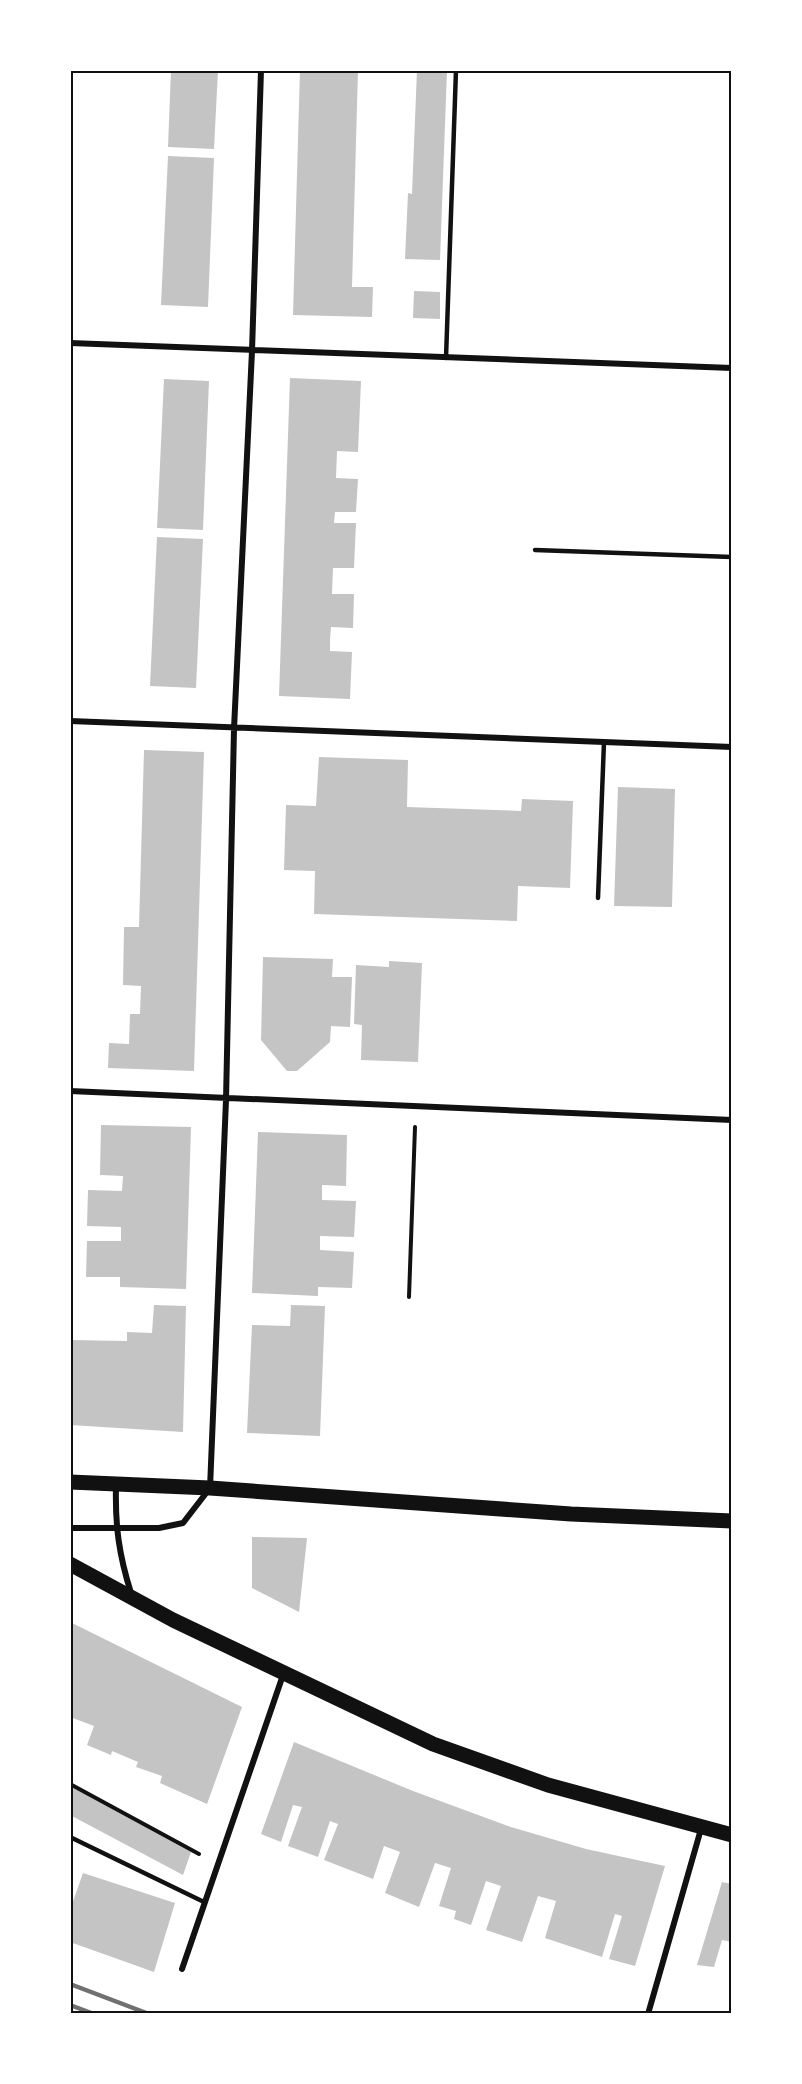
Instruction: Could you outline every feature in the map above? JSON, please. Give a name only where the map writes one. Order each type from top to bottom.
[{"type":"main road","points":[[70,1482],[210,1488],[571,1514],[732,1521]]},
{"type":"main road","points":[[70,1564],[133,1600],[433,1744],[548,1785],[732,1836]]},
{"type":"street","points":[[70,1528],[159,1528],[183,1523],[210,1488],[226,1100],[234,729],[252,351],[261,70]]},
{"type":"street","points":[[70,343],[732,368]]},
{"type":"street","points":[[70,721],[732,747]]},
{"type":"street","points":[[70,1091],[226,1100],[732,1120]]},
{"type":"street","points":[[116,1483],[115,1527],[121,1559],[133,1600]]},
{"type":"street","points":[[182,1969],[284,1673]]},
{"type":"street","points":[[648,2013],[701,1829]]},
{"type":"lane","points":[[446,358],[456,70]]},
{"type":"lane","points":[[535,550],[732,557]]},
{"type":"lane","points":[[598,898],[604,742]]},
{"type":"lane","points":[[70,1837],[204,1902]]},
{"type":"path","points":[[409,1297],[416,1108]]},
{"type":"path","points":[[70,1784],[217,1863]]},
{"type":"building","points":[[171,70],[218,70],[214,149],[168,147]]},
{"type":"building","points":[[300,70],[358,70],[352,287],[373,287],[372,317],[293,315]]},
{"type":"building","points":[[417,70],[447,70],[440,260],[405,259],[408,193],[412,194]]},
{"type":"building","points":[[168,156],[214,158],[208,307],[161,305]]},
{"type":"building","points":[[414,291],[440,292],[440,319],[413,318]]},
{"type":"building","points":[[290,378],[361,381],[358,452],[337,451],[336,478],[358,479],[356,512],[335,512],[334,523],[356,523],[354,568],[333,568],[332,594],[354,594],[353,628],[331,627],[330,639],[330,651],[352,652],[350,699],[279,696]]},
{"type":"building","points":[[164,379],[209,381],[203,530],[157,528]]},
{"type":"building","points":[[157,537],[203,539],[196,688],[150,686]]},
{"type":"building","points":[[144,750],[204,752],[194,1071],[108,1068],[109,1043],[129,1044],[130,1014],[140,1014],[141,986],[123,985],[124,927],[139,927]]},
{"type":"building","points":[[319,757],[408,760],[407,807],[521,811],[522,799],[573,801],[570,888],[518,886],[517,921],[314,914],[315,871],[284,870],[286,805],[316,806]]},
{"type":"building","points":[[618,787],[675,789],[672,907],[614,906]]},
{"type":"building","points":[[263,957],[333,959],[332,977],[352,977],[350,1027],[331,1026],[330,1042],[297,1071],[287,1071],[261,1040]]},
{"type":"building","points":[[389,961],[422,963],[418,1062],[361,1060],[362,1025],[354,1024],[356,965],[389,967]]},
{"type":"building","points":[[101,1125],[191,1127],[186,1289],[120,1287],[120,1277],[86,1277],[87,1241],[121,1241],[121,1227],[87,1226],[88,1190],[122,1191],[123,1176],[100,1175]]},
{"type":"building","points":[[258,1132],[347,1135],[346,1186],[322,1185],[322,1200],[356,1201],[354,1237],[320,1236],[320,1250],[354,1252],[352,1288],[318,1287],[318,1296],[252,1293]]},
{"type":"building","points":[[154,1305],[186,1306],[183,1432],[70,1425],[70,1340],[127,1341],[127,1332],[152,1333]]},
{"type":"building","points":[[291,1305],[325,1306],[320,1436],[247,1433],[252,1325],[290,1326]]},
{"type":"building","points":[[252,1537],[307,1538],[299,1612],[252,1588]]},
{"type":"building","points":[[70,1622],[242,1707],[207,1804],[160,1783],[162,1776],[136,1767],[138,1762],[112,1751],[111,1755],[87,1745],[94,1726],[70,1717]]},
{"type":"building","points":[[294,1742],[413,1791],[511,1827],[586,1849],[665,1866],[635,1966],[609,1959],[622,1916],[615,1914],[602,1957],[545,1938],[556,1901],[538,1896],[522,1942],[486,1930],[501,1886],[486,1881],[471,1925],[454,1919],[456,1911],[439,1906],[451,1868],[435,1863],[419,1907],[385,1893],[400,1852],[384,1846],[373,1879],[324,1860],[338,1824],[330,1821],[318,1857],[288,1846],[302,1807],[293,1805],[281,1842],[261,1834]]},
{"type":"building","points":[[70,1786],[191,1852],[183,1875],[70,1815]]},
{"type":"building","points":[[83,1873],[175,1903],[154,1972],[70,1942],[70,1910]]},
{"type":"building","points":[[722,1882],[732,1884],[732,1942],[722,1940],[714,1967],[697,1965]]},
{"type":"railway","points":[[70,1984],[149,2014]]},
{"type":"railway","points":[[70,2005],[94,2014]]}]
